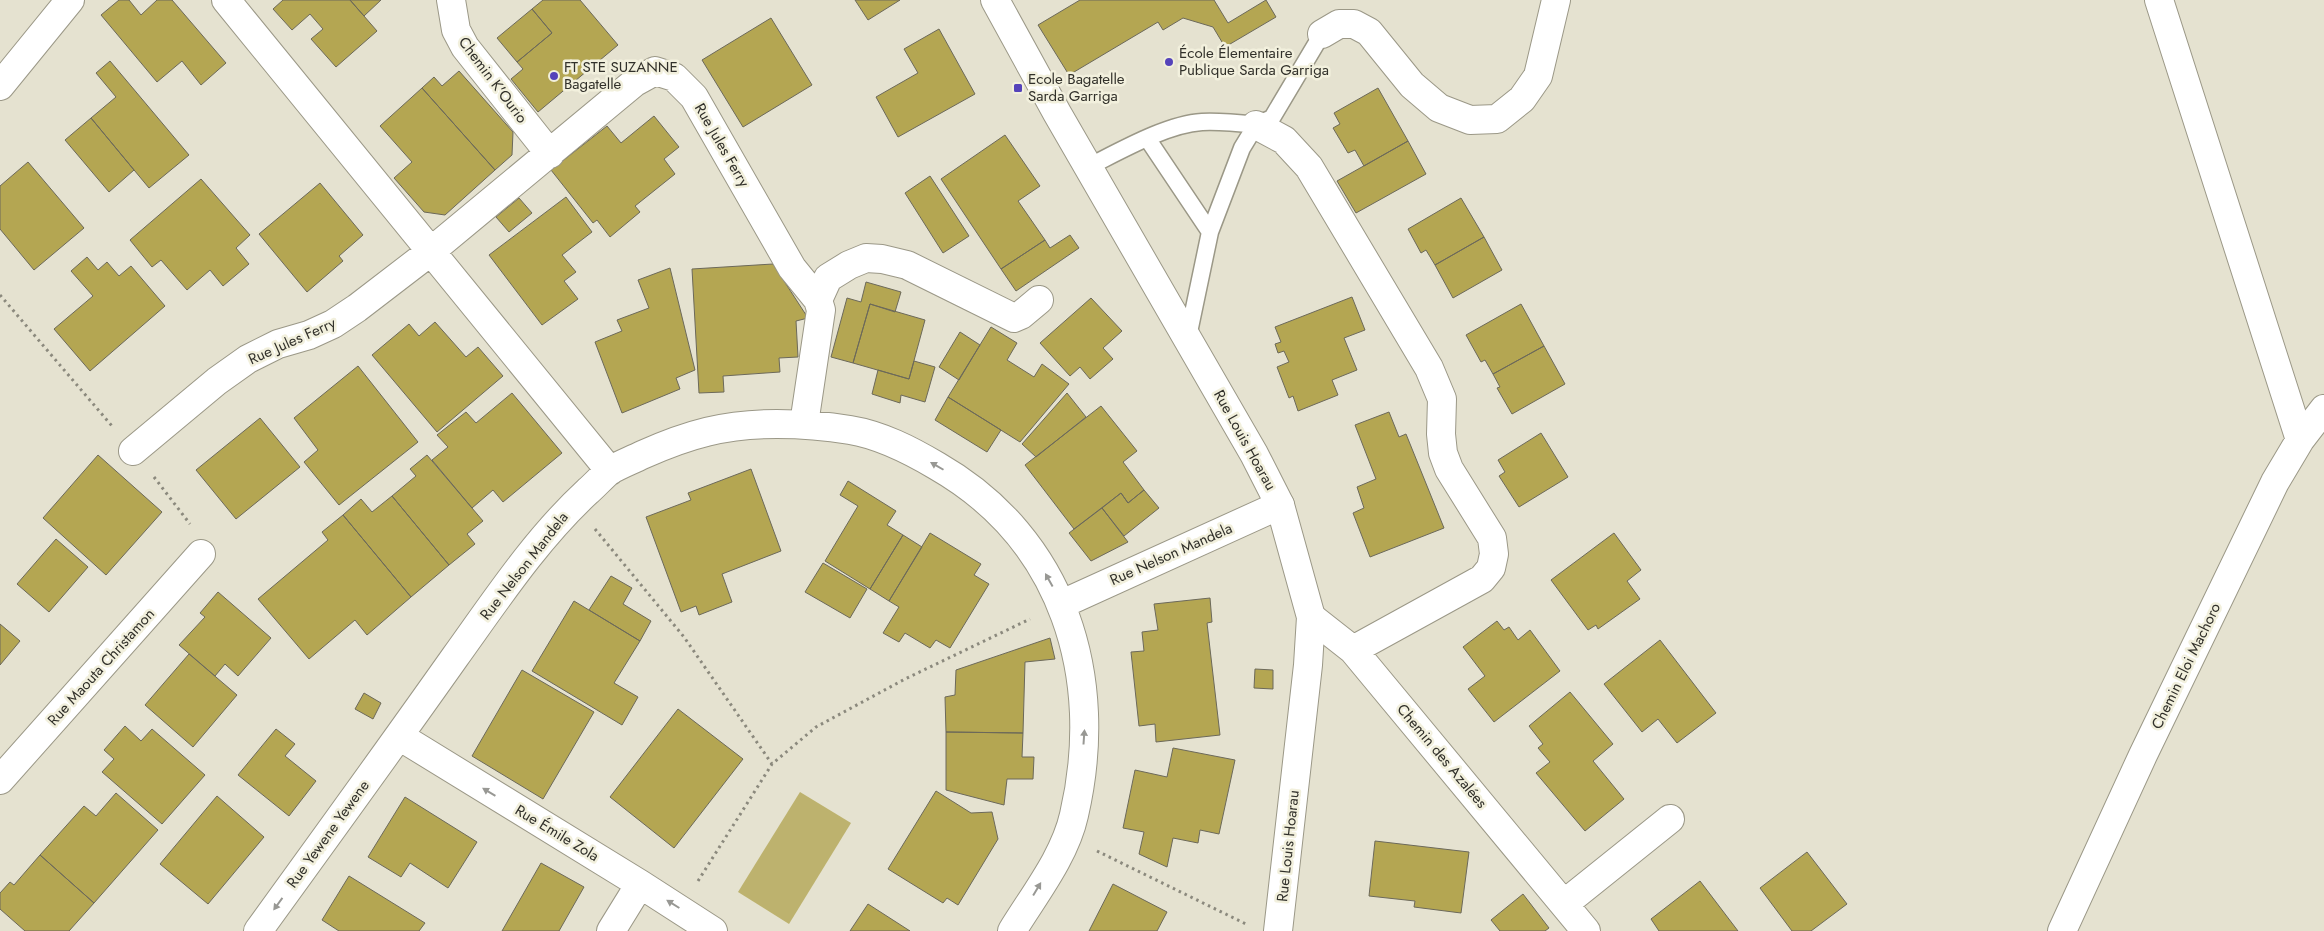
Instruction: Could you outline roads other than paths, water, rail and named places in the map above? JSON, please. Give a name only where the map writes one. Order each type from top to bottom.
[{"type":"street","points":[[0,86],[70,0]]},
{"type":"street","points":[[226,0],[610,471]]},
{"type":"street","name":"Chemin K'Ourio","points":[[451,0],[456,30],[465,47],[550,154]]},
{"type":"street","name":"Rue Louis Hoarau","points":[[995,0],[1088,167],[1254,454],[1280,505],[1297,559],[1311,617],[1308,665],[1278,931]]},
{"type":"street","points":[[1322,34],[1339,24],[1354,24],[1369,32],[1412,85],[1439,108],[1470,120],[1497,119],[1522,99],[1538,76],[1556,0]]},
{"type":"street","points":[[2159,0],[2300,440]]},
{"type":"street","name":"Rue Jules Ferry","points":[[134,451],[217,381],[248,359],[278,344],[309,335],[333,324],[357,308],[430,252],[635,82],[655,71],[674,77],[694,97],[792,268],[818,300]]},
{"type":"street","points":[[1256,125],[1284,140],[1309,168],[1430,368],[1442,399],[1441,434],[1443,453],[1449,469],[1492,538],[1494,554],[1491,568],[1482,579],[1353,650]]},
{"type":"street","points":[[804,424],[821,310],[818,300],[828,278],[849,265],[866,258],[882,259],[907,265],[1014,318],[1021,316],[1039,300]]},
{"type":"street","name":"Chemin Eloi Machoro","points":[[2062,931],[2147,746],[2276,482],[2300,440],[2324,409]]},
{"type":"street","name":"Rue Nelson Mandela","points":[[399,736],[538,544],[574,504],[610,471],[687,436],[742,424],[804,424],[853,430],[905,447],[960,479],[996,509],[1019,536],[1047,575],[1062,604],[1080,667],[1085,717],[1080,780],[1073,820],[1058,854],[1012,931]]},
{"type":"street","name":"Rue Nelson Mandela","points":[[1062,604],[1280,505]]},
{"type":"street","name":"Rue Maouta Christamon","points":[[0,780],[201,554]]},
{"type":"street","name":"Chemin des Azalées","points":[[1311,617],[1353,650],[1586,931]]},
{"type":"street","name":"Rue Émile Zola","points":[[399,736],[713,931]]},
{"type":"street","name":"Rue Yewene Yewene","points":[[258,931],[399,736]]},
{"type":"street","points":[[1564,904],[1670,819]]},
{"type":"street","points":[[611,931],[640,884]]},
{"type":"lane","points":[[1088,167],[1147,138],[1200,122],[1256,125],[1272,118],[1322,34]]},
{"type":"lane","points":[[1188,337],[1210,232],[1242,148],[1256,125]]},
{"type":"lane","points":[[1147,138],[1210,232]]},
{"type":"place","name":"École Élementaire Publique Sarda Garriga","points":[[1169,62]]},
{"type":"place","name":"FT STE SUZANNE Bagatelle","points":[[554,76]]},
{"type":"place","name":"Ecole Bagatelle Sarda Garriga","points":[[1018,88]]}]
